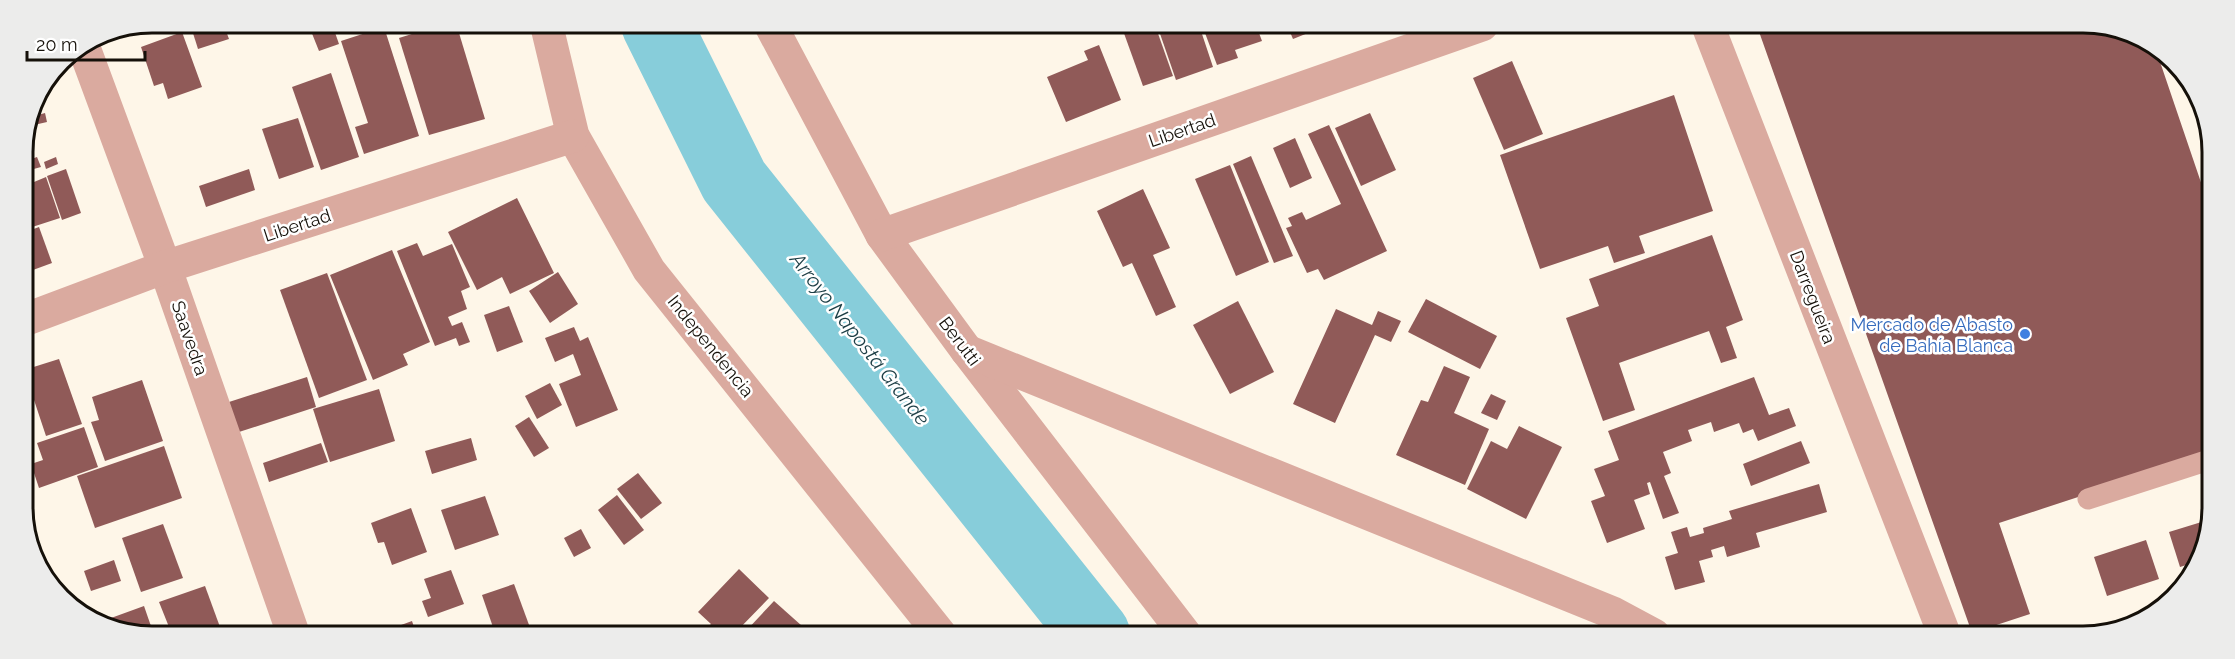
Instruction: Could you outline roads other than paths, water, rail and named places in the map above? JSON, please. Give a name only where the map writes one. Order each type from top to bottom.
[{"type":"street","name":"Independencia","points":[[548,33],[573,136],[649,270],[934,626]]},
{"type":"street","name":"Berutti","points":[[775,33],[882,235],[967,351],[1179,626]]},
{"type":"street","name":"Libertad","points":[[882,235],[1459,33]]},
{"type":"street","name":"Darregueira","points":[[1711,33],[1941,626]]},
{"type":"street","name":"Saavedra","points":[[86,53],[165,267],[291,626]]},
{"type":"street","name":"Libertad","points":[[33,317],[165,267],[573,136]]},
{"type":"street","points":[[967,351],[1613,613],[1637,626]]},
{"type":"lane","points":[[2088,500],[2202,462]]},
{"type":"waterway","name":"Arroyo Napostá Grande","points":[[660,33],[734,181],[1089,626]]},
{"type":"place","name":"Mercado de Abasto de Bahía Blanca","points":[[2025,334]]}]
